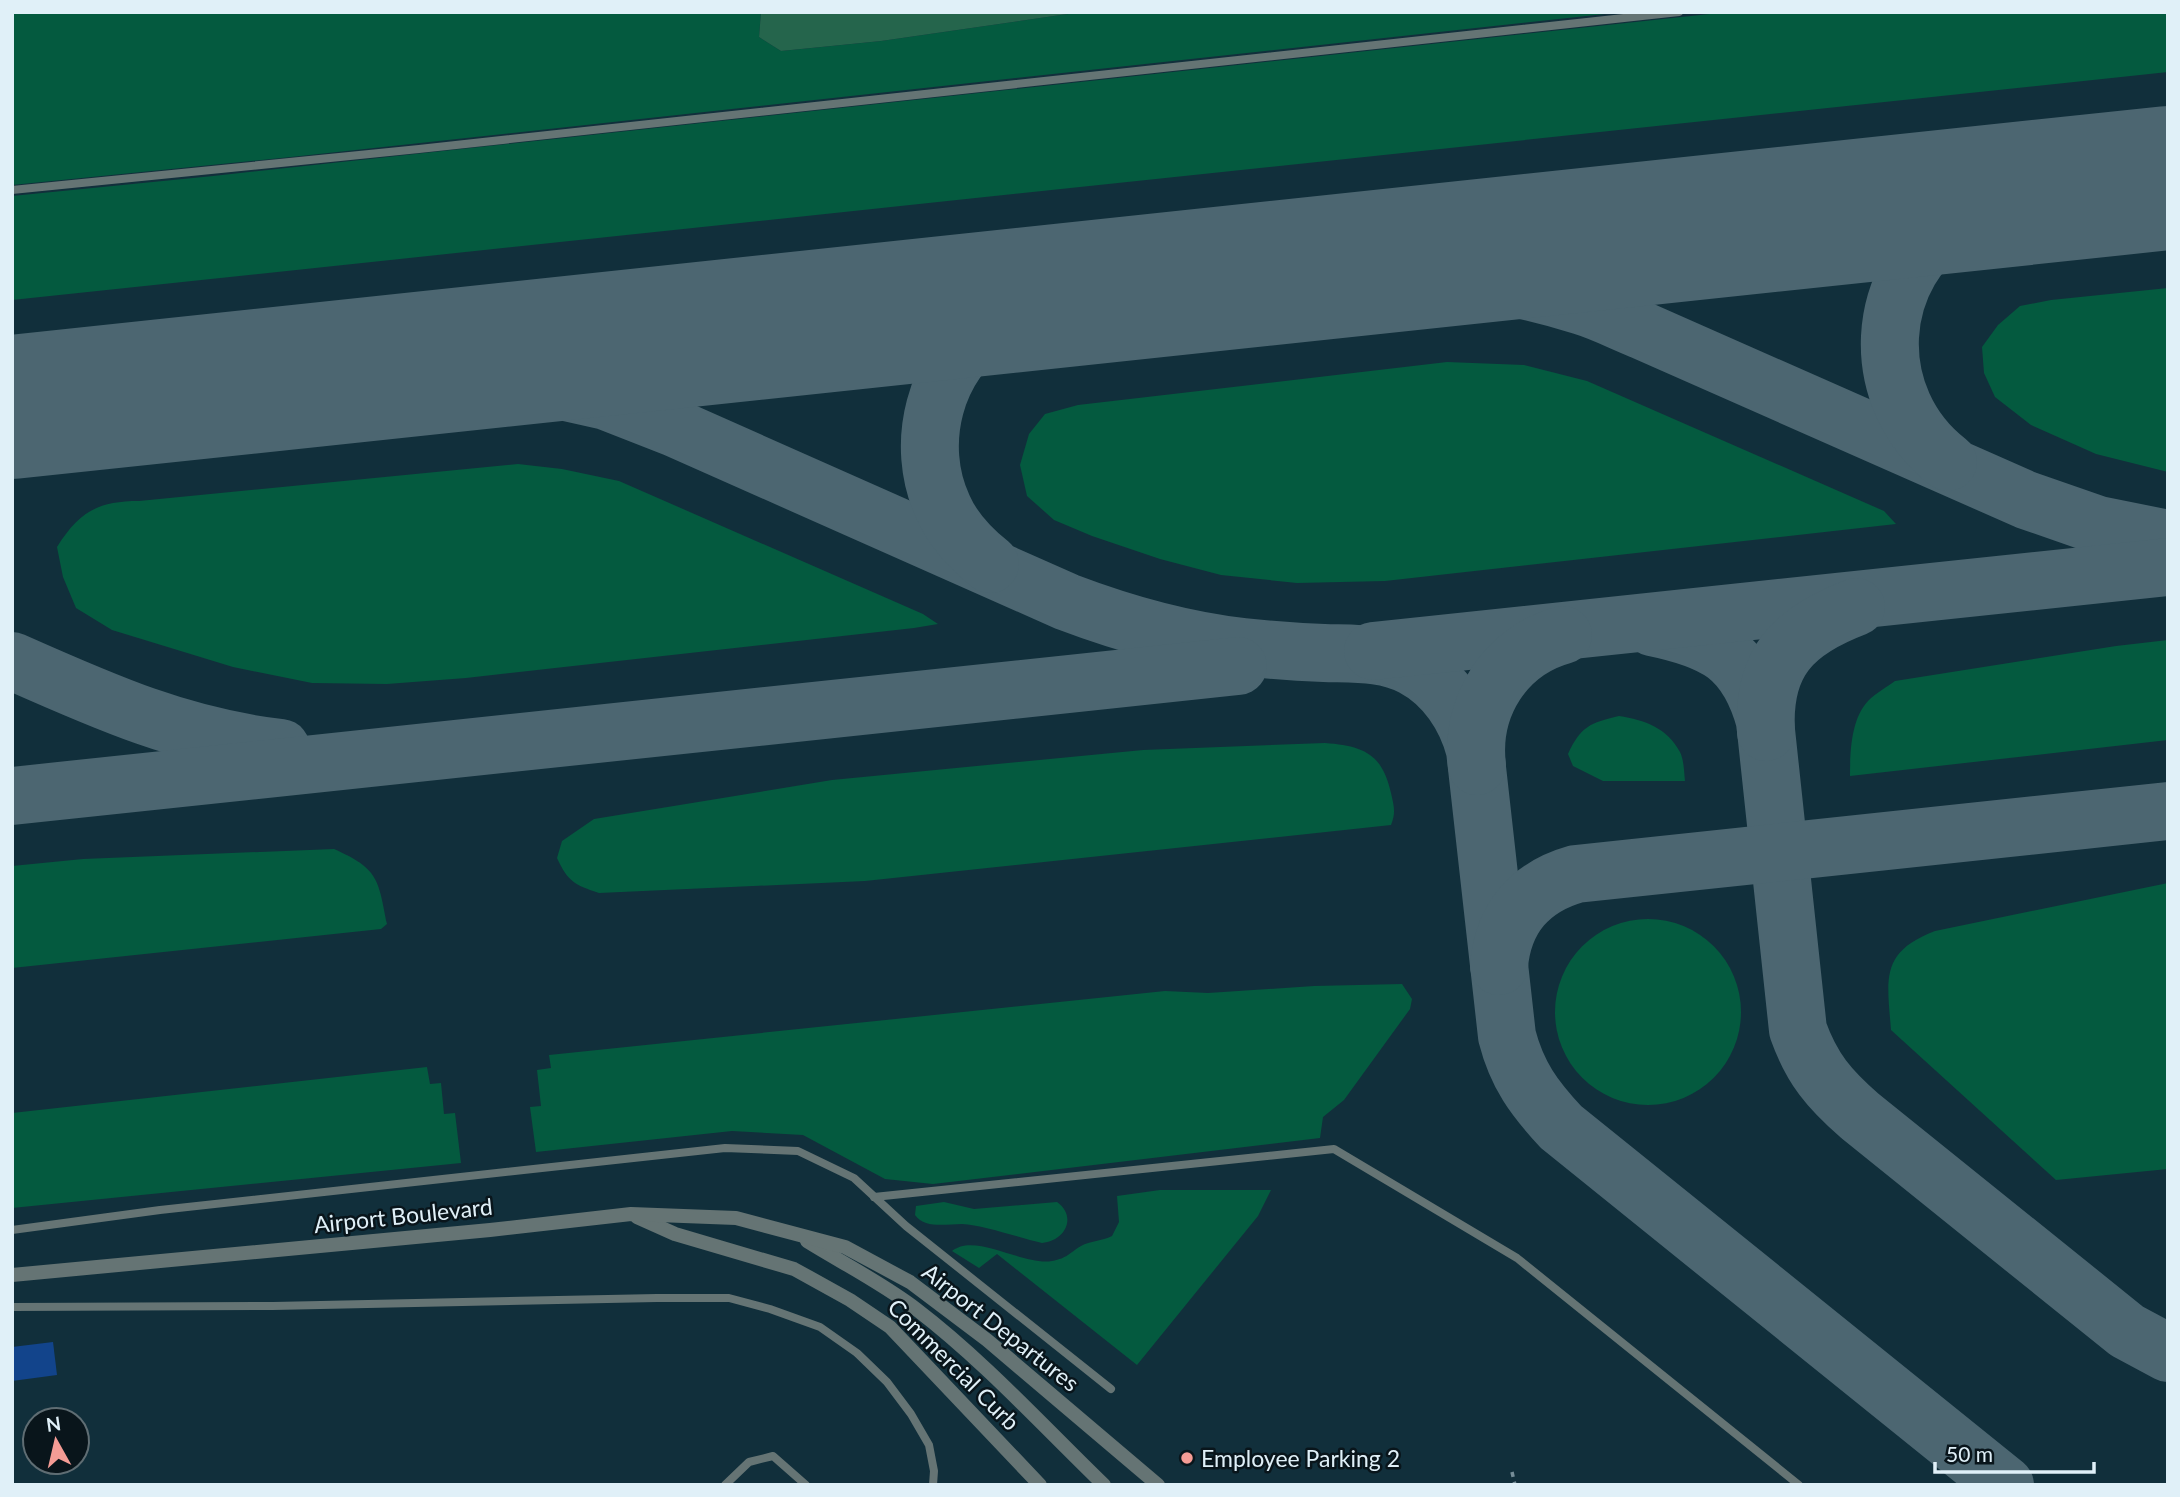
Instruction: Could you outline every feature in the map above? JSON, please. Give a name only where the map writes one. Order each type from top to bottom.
[{"type":"street","name":"Airport Boulevard","points":[[12,1275],[631,1214],[736,1218],[797,1235]]},
{"type":"street","name":"Commercial Curb","points":[[631,1214],[675,1234],[794,1269],[850,1300],[890,1327],[1040,1485]]},
{"type":"street","points":[[797,1235],[841,1263],[879,1282],[918,1310],[1009,1390],[1104,1485]]},
{"type":"street","name":"Airport Departures","points":[[797,1235],[845,1247],[910,1282],[987,1340],[1158,1485]]},
{"type":"lane","points":[[12,190],[419,149],[1678,12]]},
{"type":"lane","points":[[12,1230],[160,1210],[725,1148],[798,1150],[854,1178],[906,1226],[1111,1389]]},
{"type":"lane","points":[[874,1197],[1334,1149],[1517,1258],[1799,1485]]},
{"type":"lane","points":[[12,1307],[273,1306],[729,1298],[820,1327],[857,1353],[887,1382],[911,1413],[929,1445],[934,1471],[933,1485]]},
{"type":"lane","points":[[725,1485],[749,1462],[773,1457],[806,1485]]},
{"type":"path","points":[[1512,1472],[1515,1485]]},
{"type":"green space","points":[[12,12],[761,12],[759,37],[781,51],[881,41],[1081,12],[1623,12],[12,185]]},
{"type":"green space","points":[[761,12],[1081,12],[881,41],[781,51],[759,37]]},
{"type":"green space","points":[[1728,12],[2168,12],[2168,72],[12,300],[12,196]]},
{"type":"green space","points":[[2168,288],[2168,472],[2096,454],[2031,425],[1995,397],[1984,373],[1982,347],[1998,325],[2020,306],[2051,300]]},
{"type":"green space","points":[[1447,362],[1524,365],[1587,381],[1884,511],[1896,524],[1385,581],[1297,583],[1221,575],[1160,559],[1054,520],[1027,496],[1020,465],[1029,434],[1045,414],[1078,405]]},
{"type":"green space","points":[[518,464],[562,469],[619,481],[923,614],[938,624],[466,678],[387,684],[312,683],[233,667],[112,630],[76,608],[63,577],[57,547],[82,517],[112,503]]},
{"type":"green space","points":[[2168,640],[2168,740],[1850,776],[1851,746],[1862,708],[1895,681]]},
{"type":"green space","points":[[1619,716],[1654,726],[1669,737],[1681,755],[1685,781],[1603,781],[1573,766],[1568,754],[1577,737],[1594,724]]},
{"type":"green space","points":[[1325,743],[1350,746],[1376,760],[1387,779],[1394,806],[1391,825],[865,881],[599,893],[573,882],[557,858],[562,841],[594,819],[832,780],[1143,750]]},
{"type":"green space","points":[[334,849],[360,863],[374,877],[387,924],[381,929],[12,968],[12,866],[83,859]]},
{"type":"green space","points":[[2168,883],[2168,1169],[2056,1180],[1891,1030],[1888,996],[1891,969],[1904,948],[1935,931]]},
{"type":"green space","points":[[1648,919],[1684,926],[1714,946],[1734,976],[1741,1012],[1734,1048],[1714,1078],[1684,1098],[1648,1105],[1612,1098],[1582,1078],[1562,1048],[1555,1012],[1562,976],[1582,946],[1612,926]]},
{"type":"green space","points":[[1402,984],[1412,999],[1410,1009],[1344,1100],[1323,1117],[1320,1138],[933,1184],[885,1179],[803,1135],[732,1131],[536,1152],[530,1107],[541,1106],[537,1070],[551,1068],[549,1055],[1165,991],[1208,993]]},
{"type":"green space","points":[[427,1067],[430,1084],[441,1083],[444,1114],[455,1113],[461,1163],[12,1208],[12,1113]]},
{"type":"green space","points":[[1160,1190],[1271,1190],[1258,1216],[1137,1365],[997,1254],[979,1268],[952,1251],[973,1245],[1027,1259],[1057,1260],[1085,1244],[1112,1236],[1119,1222],[1117,1196]]},
{"type":"green space","points":[[944,1202],[974,1209],[1057,1202],[1066,1214],[1066,1227],[1057,1238],[1042,1243],[971,1225],[930,1224],[915,1215],[916,1206]]},
{"type":"building","points":[[53,1342],[57,1375],[12,1381],[12,1347]]},
{"type":"taxiway","points":[[1948,462],[1921,436],[1903,405],[1892,371],[1890,337],[1896,303],[1909,270],[1931,242],[1961,219],[1976,212],[2024,197],[2090,187]]},
{"type":"taxiway","points":[[1222,279],[1334,272],[1398,273],[1478,282],[1556,298],[1611,317],[2026,500],[2098,525],[2168,539]]},
{"type":"taxiway","points":[[990,564],[957,531],[943,507],[934,483],[930,458],[931,432],[935,407],[944,383],[956,361],[973,342],[1008,318],[1040,305],[1126,289]]},
{"type":"taxiway","points":[[285,378],[439,375],[548,388],[606,401],[675,428],[1067,602],[1110,617],[1154,630],[1220,644],[1284,651],[1380,656],[1402,662],[1424,674],[1453,702],[1466,725],[1475,750],[1507,1036],[1521,1074],[1535,1096],[1561,1127],[2005,1485]]},
{"type":"taxiway","points":[[12,418],[275,379]]},
{"type":"taxiway","points":[[1373,651],[2168,567]]},
{"type":"taxiway","points":[[1766,732],[1770,686],[1776,668],[1786,652],[1815,627],[1856,607]]},
{"type":"taxiway","points":[[1652,627],[1694,638],[1725,654],[1738,666],[1758,699],[1765,721],[1798,1030],[1809,1056],[1823,1078],[1860,1116],[2127,1331],[2168,1353]]},
{"type":"taxiway","points":[[1477,766],[1479,722],[1496,684],[1508,668],[1524,654],[1563,635]]},
{"type":"taxiway","points":[[12,661],[78,690],[176,726],[245,743],[281,748]]},
{"type":"taxiway","points":[[12,796],[1238,666]]},
{"type":"taxiway","points":[[1499,966],[1506,933],[1522,907],[1545,887],[1576,874],[2168,811]]},
{"type":"runway","points":[[12,407],[2168,178]]},
{"type":"place","name":"Employee Parking 2","points":[[1187,1458]]}]
